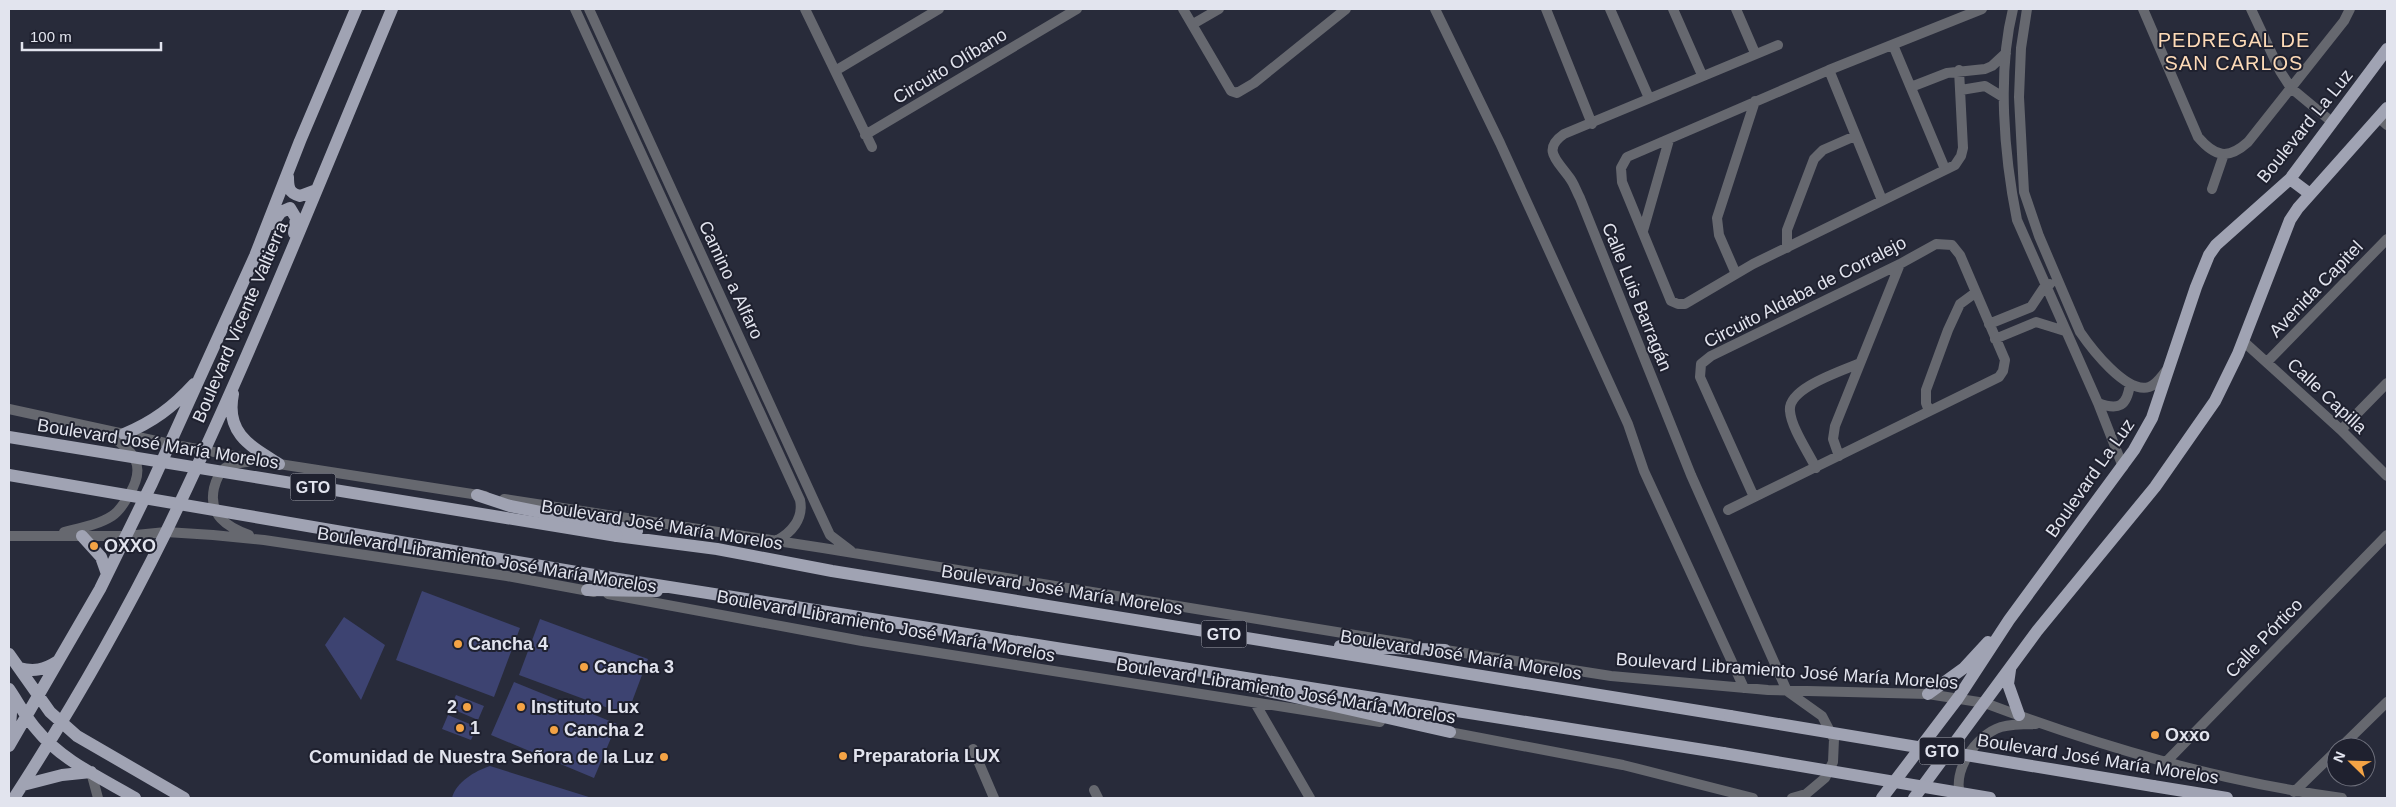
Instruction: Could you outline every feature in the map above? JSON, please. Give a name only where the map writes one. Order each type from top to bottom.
[{"type":"main road","name":"Boulevard Vicente Valtierra","points":[[9,746],[107,574],[203,374],[255,256],[356,9]]},
{"type":"main road","name":"Boulevard Vicente Valtierra","points":[[14,798],[63,723],[166,532],[293,248],[392,9]]},
{"type":"main road","name":"Boulevard La Luz","points":[[1882,798],[1958,698],[2009,620],[2123,467],[2152,418],[2196,287],[2209,255],[2224,235],[2260,207],[2290,179],[2387,49]]},
{"type":"main road","points":[[1914,798],[2011,666],[2178,455],[2215,401],[2243,341],[2290,220],[2310,194],[2383,122],[2387,108]]},
{"type":"main road","points":[[288,174],[288,187],[292,194],[300,196],[316,190]]},
{"type":"main road","points":[[2290,179],[2310,194]]},
{"type":"main road","points":[[255,256],[276,218],[285,208],[290,208],[296,218],[293,248]]},
{"type":"main road","points":[[124,434],[150,422],[174,406],[203,374]]},
{"type":"main road","points":[[236,378],[231,401],[231,414],[236,429],[252,447],[279,464]]},
{"type":"main road","name":"Boulevard José María Morelos","points":[[9,437],[617,536],[717,549],[832,571],[2227,798]]},
{"type":"main road","name":"GTO","points":[[9,475],[612,578],[1723,753],[1990,798]]},
{"type":"main road","points":[[477,495],[510,506],[671,537],[717,549]]},
{"type":"main road","points":[[82,536],[101,557],[107,574]]},
{"type":"main road","points":[[587,590],[702,592]]},
{"type":"main road","points":[[1928,694],[1964,668],[2009,620]]},
{"type":"main road","points":[[1282,643],[1444,650]]},
{"type":"main road","points":[[9,654],[50,712],[63,723],[92,746],[184,798]]},
{"type":"main road","points":[[19,668],[30,672],[39,671],[58,661]]},
{"type":"main road","points":[[2011,666],[2008,684],[2019,715]]},
{"type":"main road","points":[[1218,673],[1251,687],[1450,732]]},
{"type":"main road","points":[[9,689],[37,731],[50,744],[91,772],[136,798]]},
{"type":"main road","points":[[9,698],[11,713],[9,740]]},
{"type":"main road","points":[[23,785],[62,774],[91,772]]},
{"type":"main road","points":[[136,798],[129,790],[128,784],[133,776],[145,776]]},
{"type":"street","name":"Camino a Alfaro","points":[[575,9],[800,500],[801,508],[794,526],[787,535],[776,541]]},
{"type":"street","name":"Camino a Alfaro","points":[[589,9],[830,535],[856,554]]},
{"type":"street","points":[[805,9],[872,147]]},
{"type":"street","points":[[835,71],[939,9]]},
{"type":"street","name":"Circuito Olíbano","points":[[865,135],[1077,9]]},
{"type":"street","points":[[1183,9],[1231,91],[1237,93],[1254,83],[1346,9]]},
{"type":"street","points":[[1193,24],[1220,9]]},
{"type":"street","points":[[1436,9],[1500,143],[1628,424],[1644,471],[1744,688]]},
{"type":"street","points":[[1546,9],[1592,124]]},
{"type":"street","points":[[1610,9],[1649,98]]},
{"type":"street","points":[[1673,9],[1702,75]]},
{"type":"street","points":[[1736,9],[1755,53]]},
{"type":"street","points":[[1959,70],[1964,148],[1958,161],[1945,170],[1736,274],[1685,304],[1671,301],[1622,182],[1621,168],[1627,158],[1755,101],[1982,9]]},
{"type":"street","points":[[2013,9],[2005,54],[2003,97],[2011,193],[2017,220],[2098,403],[2123,467]]},
{"type":"street","points":[[2027,9],[2020,48],[2019,97],[2024,192],[2034,222],[2080,332],[2091,348],[2108,366],[2130,384],[2142,388],[2149,387],[2169,369]]},
{"type":"street","points":[[2143,9],[2198,137],[2205,145],[2224,154],[2232,154],[2248,142],[2344,21],[2350,9]]},
{"type":"street","points":[[2251,9],[2280,71],[2291,88],[2332,122]]},
{"type":"street","name":"Calle Luis Barragán","points":[[1778,45],[1702,75],[1558,138],[1553,147],[1554,156],[1570,177],[1580,198],[1691,475],[1787,691]]},
{"type":"street","points":[[1893,45],[1945,170]]},
{"type":"street","points":[[1911,87],[1959,70],[1985,69],[1992,66],[2005,54],[2020,48]]},
{"type":"street","points":[[1985,69],[1985,86]]},
{"type":"street","points":[[1829,70],[1882,200]]},
{"type":"street","points":[[1960,90],[1985,86],[2003,97]]},
{"type":"street","points":[[1736,274],[1719,235],[1717,218],[1755,101]]},
{"type":"street","points":[[631,132],[642,125]]},
{"type":"street","points":[[1787,248],[1787,230],[1814,159],[1823,150],[1855,136]]},
{"type":"street","points":[[1643,231],[1669,140]]},
{"type":"street","points":[[2212,189],[2224,154]]},
{"type":"street","name":"Avenida Capitel","points":[[2267,362],[2387,239]]},
{"type":"street","name":"Circuito Aldaba de Corralejo","points":[[1728,510],[1999,377],[2003,371],[2005,360],[1960,255],[1952,245],[1936,244],[1900,264],[1711,356],[1701,364],[1700,377],[1754,496]]},
{"type":"street","points":[[1840,456],[1834,443],[1834,430],[1900,264]]},
{"type":"street","points":[[701,286],[713,279]]},
{"type":"street","points":[[1989,324],[2031,307],[2045,286],[2058,281]]},
{"type":"street","points":[[1930,411],[1926,403],[1926,390],[1948,330],[1960,304],[1975,293]]},
{"type":"street","points":[[2031,307],[2036,322]]},
{"type":"street","points":[[1995,339],[2036,322],[2065,331]]},
{"type":"street","name":"Calle Capilla","points":[[2243,341],[2341,430],[2387,476]]},
{"type":"street","points":[[1816,468],[1791,417],[1790,403],[1798,392],[1860,363]]},
{"type":"street","points":[[2341,430],[2387,383]]},
{"type":"street","points":[[2098,403],[2114,408],[2119,406],[2128,398],[2130,384]]},
{"type":"street","name":"Boulevard Libramiento José María Morelos","points":[[9,409],[170,444],[279,464],[776,541],[1611,676],[1787,691],[1928,694],[1958,698],[1985,703],[2042,724],[2165,763],[2228,779],[2294,792],[2342,798]]},
{"type":"street","points":[[54,534],[94,524],[111,516],[122,508],[137,479],[138,465],[134,455],[123,444],[100,428]]},
{"type":"street","points":[[258,460],[231,465],[224,469],[215,484],[213,504],[219,518],[229,526],[264,540]]},
{"type":"street","name":"Boulevard Libramiento José María Morelos","points":[[9,536],[54,534],[126,536],[166,532],[264,540],[508,576],[862,641],[1450,732],[1623,765],[1753,798]]},
{"type":"street","name":"Calle Pórtico","points":[[2165,763],[2387,535]]},
{"type":"street","points":[[1787,691],[1822,716],[1834,739],[1833,762],[1825,778],[1806,794],[1792,798]]},
{"type":"street","points":[[2350,737],[2387,702]]},
{"type":"street","points":[[1255,703],[1310,798]]},
{"type":"street","points":[[1961,798],[1962,768],[1968,754],[1981,739],[2002,727],[2042,724]]},
{"type":"street","points":[[973,749],[994,798]]},
{"type":"street","points":[[2294,792],[2326,761]]},
{"type":"street","points":[[91,772],[98,798]]},
{"type":"shaded area","name":"Cancha 4","points":[[422,591],[520,628],[494,697],[396,660]]},
{"type":"shaded area","points":[[344,617],[385,645],[361,700],[325,645]]},
{"type":"shaded area","name":"Cancha 3","points":[[540,619],[648,659],[627,715],[519,675]]},
{"type":"shaded area","name":"Cancha 2","points":[[514,682],[617,724],[594,778],[491,735]]},
{"type":"shaded area","name":"2","points":[[456,695],[484,706],[478,720],[450,708]]},
{"type":"shaded area","name":"1","points":[[448,715],[477,727],[471,740],[442,729]]},
{"type":"shaded area","points":[[490,766],[592,798],[452,798],[462,782],[478,771]]},
{"type":"place","name":"OXXO","points":[[94,546]]},
{"type":"place","name":"Cancha 4","points":[[458,644]]},
{"type":"place","name":"Cancha 3","points":[[584,667]]},
{"type":"place","name":"2","points":[[467,707]]},
{"type":"place","name":"Instituto Lux","points":[[521,707]]},
{"type":"place","name":"1","points":[[460,728]]},
{"type":"place","name":"Cancha 2","points":[[554,730]]},
{"type":"place","name":"Oxxo","points":[[2155,735]]},
{"type":"place","name":"Preparatoria LUX","points":[[843,756]]},
{"type":"place","name":"Comunidad de Nuestra Señora de la Luz","points":[[664,757]]},
{"type":"district","name":"PEDREGAL DE SAN CARLOS","points":[[2234,52]]}]
